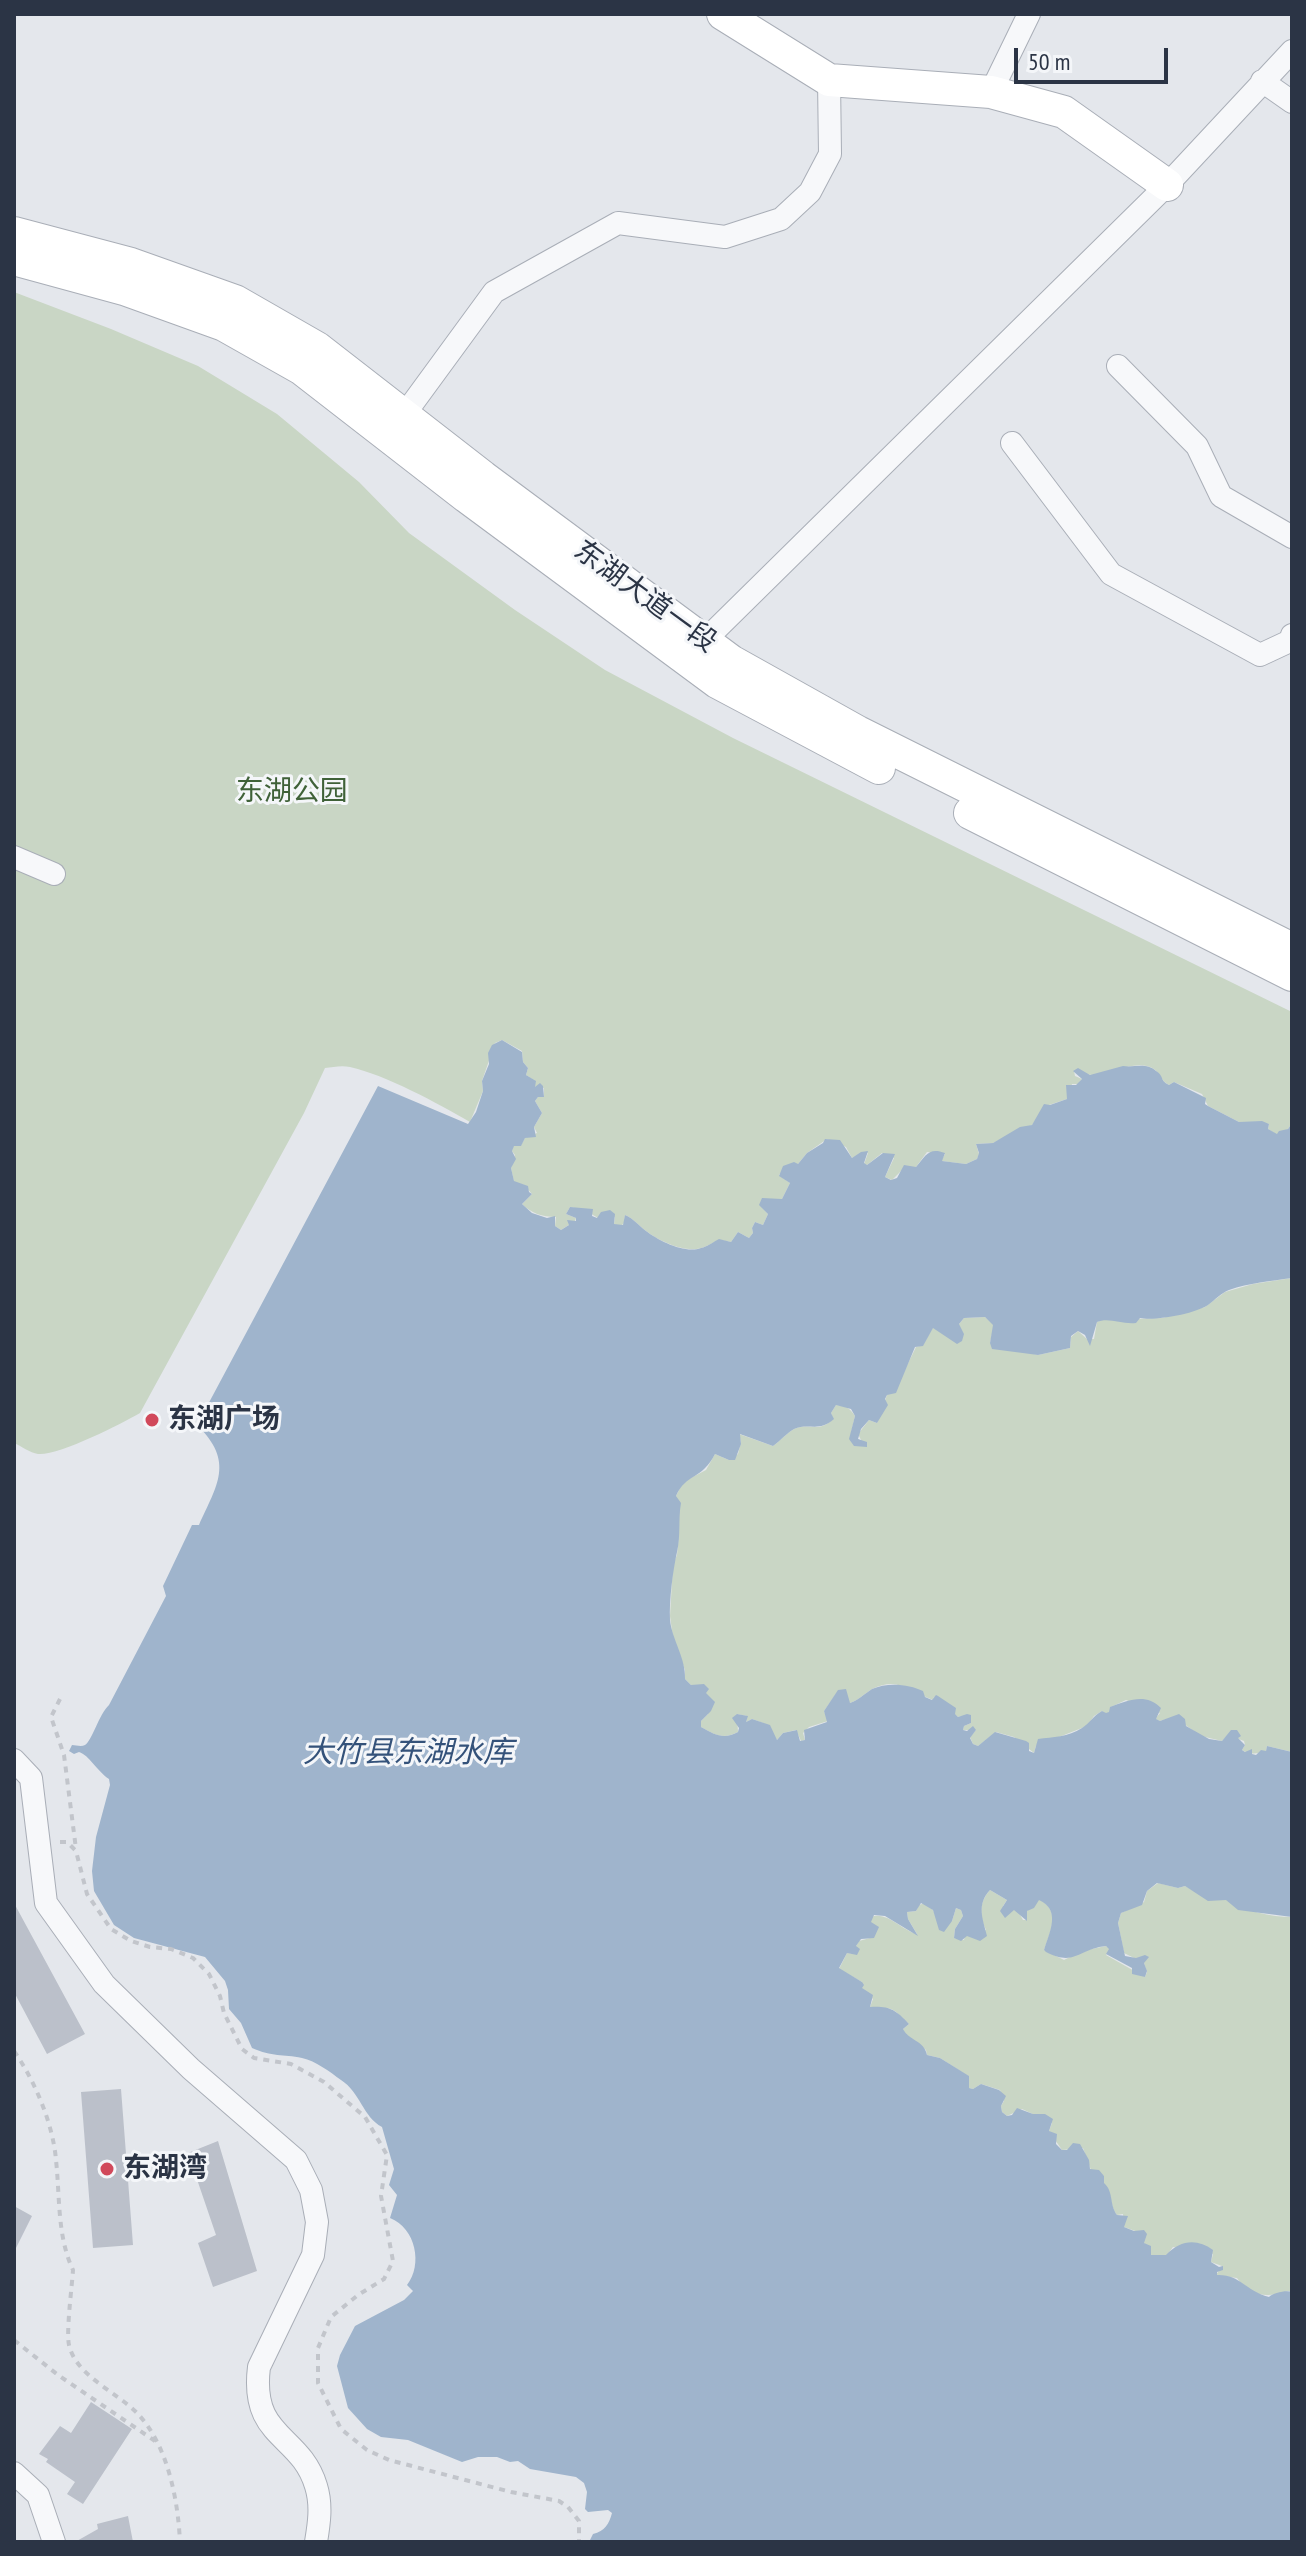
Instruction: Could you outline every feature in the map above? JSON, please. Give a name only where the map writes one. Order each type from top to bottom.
[{"type":"main road","points":[[723,14],[829,80],[991,92],[1064,112],[1167,185]]},
{"type":"main road","name":"东湖大道一段","points":[[14,233],[131,264],[235,301],[317,348],[695,649],[717,682],[847,752],[1292,975]]},
{"type":"main road","name":"东湖大道一段","points":[[14,259],[124,289],[224,325],[302,369],[467,497],[695,649],[731,661],[858,732],[1292,949]]},
{"type":"street","points":[[991,92],[1029,14]]},
{"type":"street","points":[[695,649],[1167,185],[1292,51]]},
{"type":"street","points":[[404,415],[494,292],[618,223],[725,237],[781,219],[810,192],[830,154],[829,80]]},
{"type":"street","points":[[1262,81],[1292,102]]},
{"type":"street","points":[[1118,366],[1197,446],[1221,496],[1292,537]]},
{"type":"street","points":[[1012,443],[1111,574],[1260,655],[1290,641],[1292,635]]},
{"type":"street","points":[[14,857],[54,874]]},
{"type":"street","points":[[14,1760],[31,1778],[46,1903],[104,1984],[191,2069],[296,2160],[311,2190],[317,2222],[313,2255],[259,2367],[256,2388],[260,2408],[270,2426],[304,2461],[316,2486],[320,2513],[316,2542]]},
{"type":"street","points":[[14,2473],[38,2495],[54,2542]]},
{"type":"path","points":[[60,1699],[51,1717],[64,1755],[76,1851]]},
{"type":"path","points":[[14,2051],[36,2093],[56,2158],[59,2214],[68,2260],[73,2270],[68,2343],[76,2362],[138,2414],[158,2443],[169,2476],[180,2542]]},
{"type":"path","points":[[14,2340],[58,2375],[158,2443]]},
{"type":"green space","name":"东湖公园","points":[[14,292],[198,366],[277,414],[359,482],[409,533],[605,670],[733,738],[1292,1012],[1292,1123],[1277,1135],[1268,1129],[1269,1124],[1239,1122],[1208,1106],[1202,1094],[1174,1082],[1169,1085],[1147,1066],[1092,1075],[1074,1071],[1075,1076],[1082,1079],[1078,1084],[1072,1084],[1067,1099],[1049,1105],[1032,1125],[993,1143],[976,1144],[977,1159],[966,1164],[941,1161],[945,1154],[927,1152],[916,1167],[901,1171],[892,1180],[885,1177],[894,1158],[882,1153],[867,1165],[864,1164],[868,1153],[852,1158],[846,1147],[827,1139],[807,1153],[798,1164],[786,1166],[779,1175],[790,1183],[782,1199],[760,1205],[768,1214],[763,1225],[755,1222],[749,1238],[738,1232],[731,1242],[719,1240],[703,1247],[687,1249],[658,1239],[625,1215],[620,1227],[614,1224],[615,1217],[598,1218],[585,1210],[570,1207],[566,1214],[576,1218],[575,1221],[561,1230],[555,1226],[556,1217],[537,1214],[522,1204],[532,1194],[524,1185],[514,1182],[511,1168],[515,1155],[512,1151],[513,1146],[521,1145],[525,1138],[537,1133],[534,1127],[542,1113],[535,1101],[538,1097],[544,1097],[544,1088],[535,1087],[535,1081],[526,1075],[528,1068],[523,1062],[522,1051],[502,1040],[495,1043],[482,1081],[483,1091],[470,1122],[379,1076],[347,1066],[325,1068],[304,1113],[140,1413],[60,1450],[38,1454],[14,1443]]},
{"type":"green space","points":[[1292,1278],[1292,1752],[1267,1746],[1266,1751],[1247,1753],[1242,1750],[1244,1741],[1228,1735],[1222,1741],[1201,1736],[1174,1717],[1160,1721],[1155,1719],[1160,1713],[1126,1700],[1111,1707],[1106,1714],[1102,1711],[1094,1716],[1087,1726],[1036,1746],[1034,1753],[1014,1737],[996,1732],[978,1746],[973,1744],[970,1737],[976,1730],[963,1730],[971,1723],[962,1716],[958,1717],[934,1697],[933,1700],[890,1684],[872,1689],[850,1703],[836,1694],[824,1711],[828,1721],[809,1727],[803,1733],[805,1740],[801,1741],[796,1730],[783,1733],[777,1740],[763,1723],[752,1719],[746,1722],[747,1716],[737,1714],[738,1732],[728,1736],[719,1736],[701,1727],[711,1699],[697,1685],[691,1685],[685,1679],[670,1616],[673,1564],[679,1534],[677,1517],[680,1509],[676,1496],[683,1482],[706,1470],[715,1454],[729,1460],[738,1454],[739,1434],[773,1446],[794,1429],[828,1423],[833,1419],[831,1413],[839,1405],[855,1416],[851,1433],[862,1442],[858,1434],[869,1420],[877,1423],[887,1395],[896,1388],[916,1347],[923,1345],[933,1327],[958,1343],[959,1324],[964,1318],[985,1317],[994,1325],[990,1343],[1038,1355],[1070,1348],[1071,1337],[1078,1331],[1087,1339],[1094,1339],[1097,1322],[1102,1320],[1162,1318],[1205,1307],[1225,1292]]},
{"type":"green space","points":[[1158,1883],[1178,1888],[1185,1886],[1209,1898],[1226,1899],[1241,1907],[1275,1916],[1292,1917],[1292,2292],[1260,2294],[1248,2289],[1237,2278],[1216,2275],[1222,2266],[1211,2262],[1213,2254],[1173,2247],[1167,2255],[1151,2255],[1138,2232],[1124,2227],[1123,2214],[1117,2215],[1115,2211],[1103,2183],[1104,2176],[1091,2170],[1083,2148],[1062,2150],[1049,2131],[1052,2123],[1022,2109],[1007,2116],[1002,2112],[1004,2101],[1000,2090],[981,2084],[969,2088],[968,2076],[940,2058],[927,2055],[926,2050],[904,2033],[903,2029],[909,2024],[891,2009],[870,2007],[873,1999],[861,1988],[862,1982],[839,1969],[847,1953],[857,1954],[859,1941],[870,1938],[871,1917],[883,1917],[917,1934],[907,1912],[916,1911],[919,1905],[925,1903],[933,1910],[939,1924],[952,1921],[956,1908],[961,1910],[963,1916],[955,1929],[954,1938],[964,1940],[965,1936],[986,1930],[981,1909],[990,1890],[1007,1900],[1003,1906],[1018,1911],[1023,1920],[1027,1920],[1027,1911],[1039,1899],[1046,1904],[1052,1922],[1044,1950],[1064,1960],[1082,1951],[1106,1946],[1110,1949],[1106,1955],[1145,1977],[1144,1963],[1124,1953],[1118,1923],[1121,1913],[1144,1902],[1147,1891]]},
{"type":"water","name":"大竹县东湖水库","points":[[502,1040],[522,1052],[523,1062],[528,1068],[526,1075],[536,1081],[535,1087],[540,1083],[543,1086],[544,1097],[538,1097],[535,1101],[542,1113],[534,1127],[536,1137],[525,1138],[521,1146],[514,1146],[512,1151],[516,1159],[511,1168],[514,1181],[528,1186],[532,1194],[522,1204],[532,1213],[547,1218],[555,1216],[555,1226],[561,1230],[569,1225],[567,1220],[576,1221],[576,1218],[566,1214],[570,1207],[593,1209],[592,1216],[597,1218],[601,1212],[610,1210],[615,1214],[614,1224],[623,1225],[625,1215],[658,1239],[687,1249],[703,1247],[719,1239],[731,1242],[738,1232],[749,1238],[755,1222],[763,1225],[768,1214],[759,1205],[762,1198],[782,1199],[790,1183],[779,1176],[783,1166],[794,1162],[798,1164],[825,1139],[840,1140],[852,1158],[868,1151],[864,1163],[867,1165],[883,1153],[895,1154],[885,1177],[891,1180],[897,1178],[904,1165],[916,1167],[931,1152],[945,1153],[942,1161],[966,1164],[977,1159],[976,1144],[993,1143],[1020,1127],[1032,1125],[1044,1104],[1067,1099],[1066,1085],[1076,1085],[1082,1079],[1073,1071],[1078,1068],[1090,1075],[1123,1066],[1152,1068],[1169,1085],[1174,1082],[1206,1098],[1205,1104],[1239,1122],[1262,1121],[1277,1134],[1288,1129],[1292,1123],[1292,1278],[1229,1290],[1208,1305],[1185,1314],[1140,1318],[1136,1323],[1097,1322],[1090,1346],[1085,1335],[1078,1331],[1071,1336],[1070,1348],[1038,1355],[992,1349],[993,1325],[985,1317],[964,1318],[959,1324],[964,1334],[957,1344],[933,1328],[923,1346],[915,1347],[896,1393],[887,1395],[885,1399],[888,1405],[877,1423],[869,1420],[861,1429],[858,1439],[867,1442],[867,1447],[854,1446],[849,1439],[855,1416],[851,1409],[836,1405],[831,1413],[834,1419],[828,1423],[794,1429],[773,1446],[740,1434],[741,1444],[735,1460],[715,1454],[705,1468],[684,1483],[676,1496],[681,1503],[670,1612],[685,1679],[691,1685],[704,1684],[709,1689],[706,1693],[715,1702],[701,1721],[701,1727],[720,1736],[738,1732],[739,1728],[732,1718],[737,1714],[748,1716],[746,1722],[752,1719],[770,1725],[777,1740],[783,1733],[797,1730],[800,1741],[805,1740],[804,1730],[827,1722],[824,1711],[838,1690],[846,1689],[850,1703],[872,1689],[898,1685],[923,1691],[925,1697],[932,1700],[938,1696],[956,1708],[958,1717],[971,1715],[971,1723],[963,1730],[967,1731],[973,1726],[976,1730],[970,1738],[978,1746],[995,1732],[1026,1741],[1029,1751],[1034,1753],[1038,1739],[1071,1733],[1102,1711],[1109,1712],[1110,1707],[1143,1699],[1161,1708],[1156,1719],[1160,1721],[1179,1714],[1185,1719],[1186,1726],[1209,1739],[1222,1741],[1231,1730],[1237,1730],[1245,1752],[1252,1749],[1252,1754],[1256,1755],[1261,1750],[1266,1751],[1267,1746],[1292,1752],[1292,1917],[1238,1910],[1226,1900],[1208,1901],[1185,1886],[1178,1888],[1157,1883],[1147,1891],[1142,1905],[1121,1913],[1118,1923],[1125,1956],[1149,1957],[1144,1963],[1147,1971],[1145,1977],[1132,1974],[1132,1968],[1106,1954],[1109,1949],[1106,1946],[1064,1958],[1046,1952],[1052,1915],[1046,1904],[1039,1900],[1034,1908],[1027,1911],[1027,1921],[1014,1910],[1005,1918],[1000,1911],[1007,1900],[990,1890],[982,1907],[987,1936],[980,1941],[967,1936],[961,1941],[954,1938],[955,1929],[963,1916],[961,1910],[956,1908],[944,1932],[939,1930],[933,1910],[921,1903],[916,1911],[907,1912],[918,1936],[885,1916],[874,1915],[871,1922],[879,1927],[874,1938],[861,1939],[856,1946],[860,1949],[857,1955],[847,1953],[839,1968],[862,1982],[862,1988],[873,1995],[870,2007],[891,2010],[904,2019],[909,2024],[903,2029],[923,2046],[927,2055],[940,2058],[969,2076],[969,2088],[981,2084],[1006,2096],[1001,2106],[1007,2116],[1017,2108],[1033,2114],[1045,2114],[1053,2119],[1049,2131],[1057,2134],[1056,2144],[1067,2150],[1073,2143],[1080,2144],[1089,2160],[1090,2169],[1099,2170],[1104,2176],[1117,2215],[1128,2216],[1124,2227],[1134,2231],[1144,2230],[1147,2234],[1144,2243],[1151,2246],[1151,2255],[1166,2255],[1183,2244],[1195,2242],[1213,2250],[1211,2262],[1223,2266],[1217,2275],[1231,2277],[1269,2297],[1280,2292],[1292,2292],[1292,2542],[589,2542],[593,2534],[606,2526],[612,2513],[608,2510],[588,2512],[585,2509],[587,2492],[584,2483],[576,2477],[530,2469],[518,2461],[510,2462],[497,2457],[478,2457],[462,2462],[408,2440],[381,2437],[367,2429],[348,2408],[337,2366],[355,2326],[404,2300],[413,2291],[407,2285],[416,2258],[406,2230],[390,2218],[397,2195],[389,2185],[394,2169],[382,2127],[370,2117],[353,2091],[323,2067],[302,2058],[252,2048],[241,2023],[229,2009],[225,1981],[205,1957],[134,1938],[114,1925],[94,1891],[92,1871],[109,1779],[83,1754],[69,1751],[72,1745],[88,1743],[166,1596],[163,1586],[192,1525],[199,1525],[206,1511],[216,1486],[219,1462],[209,1438],[197,1425],[378,1086],[468,1124],[483,1091],[482,1081],[489,1064],[488,1053],[492,1045]]},
{"type":"building","points":[[14,1903],[85,2034],[47,2054],[14,1992]]},
{"type":"building","name":"东湖湾","points":[[121,2089],[133,2245],[93,2248],[81,2092]]},
{"type":"building","name":"东湖湾","points":[[218,2141],[257,2271],[213,2287],[198,2243],[216,2235],[188,2153]]},
{"type":"building","points":[[14,2206],[32,2216],[14,2252]]},
{"type":"building","points":[[91,2402],[132,2429],[83,2504],[67,2494],[75,2482],[39,2454],[60,2426],[71,2433]]},
{"type":"building","points":[[128,2516],[133,2542],[75,2542],[98,2529],[97,2524]]},
{"type":"place","name":"东湖广场","points":[[152,1420]]},
{"type":"place","name":"东湖湾","points":[[107,2169]]}]
